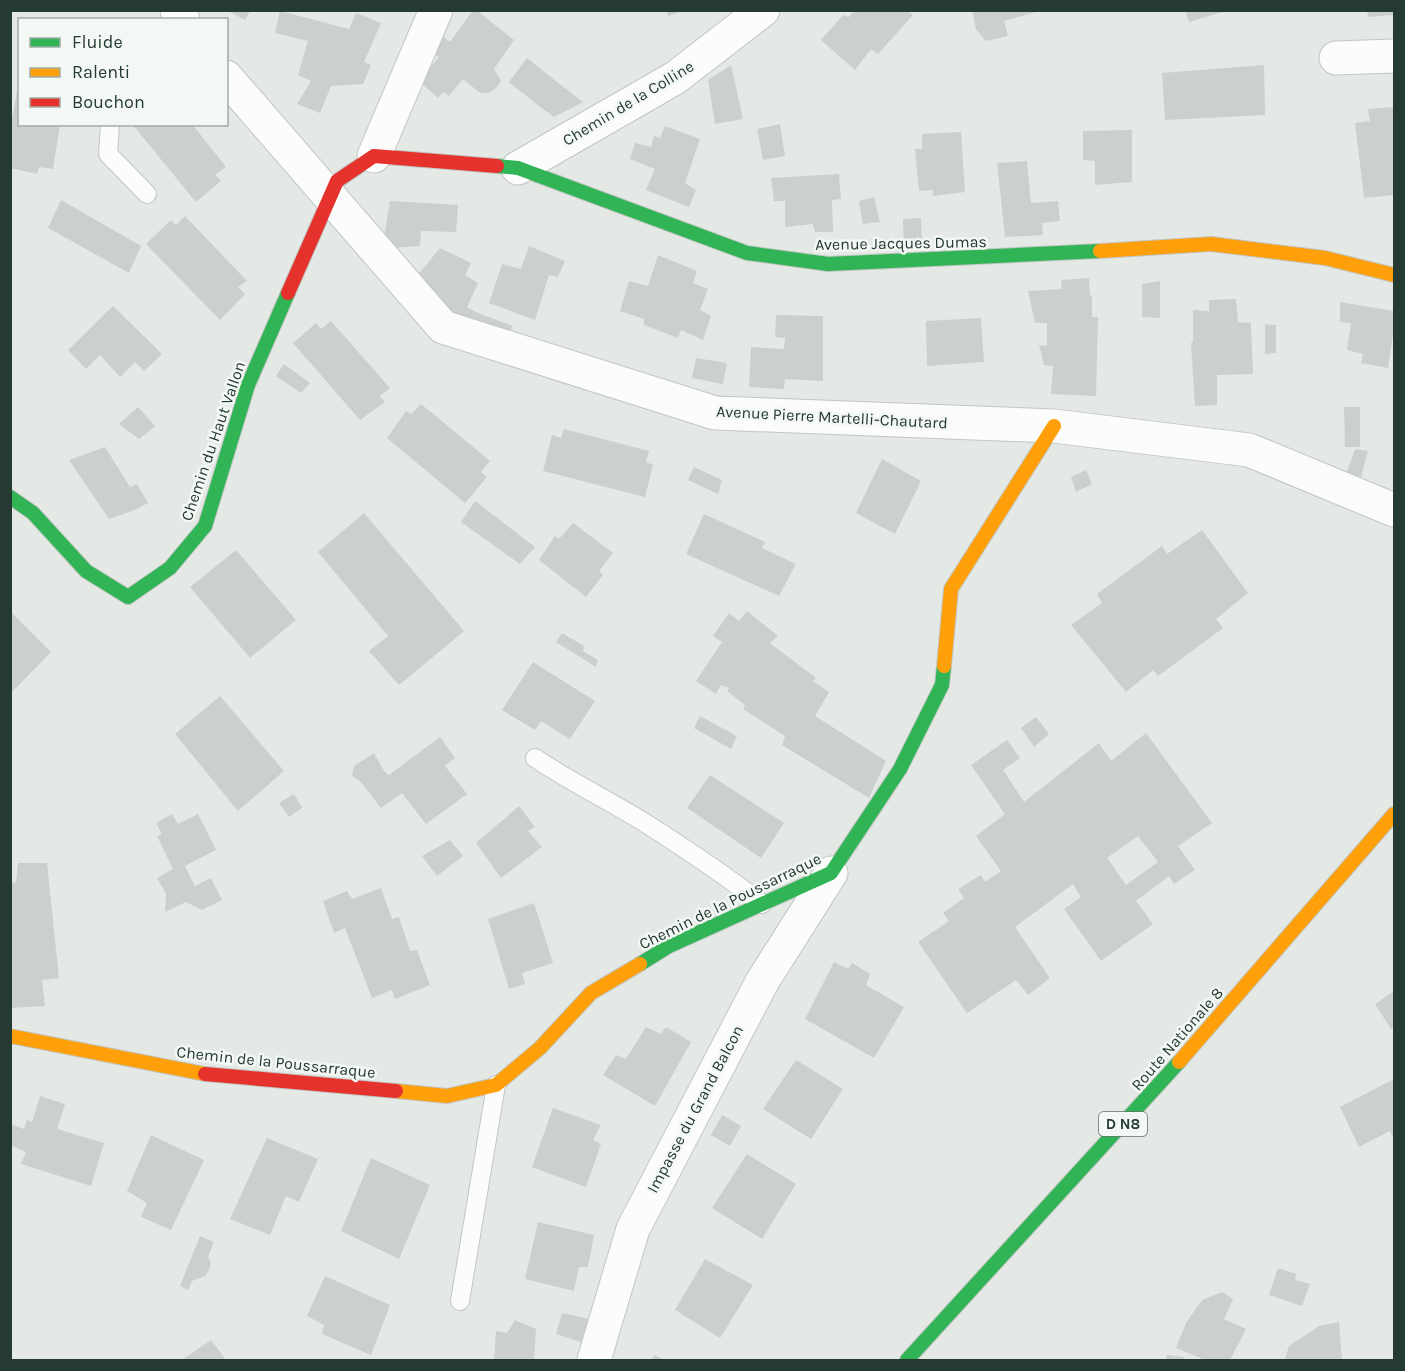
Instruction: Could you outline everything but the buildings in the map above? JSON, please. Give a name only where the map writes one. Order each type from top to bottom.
[{"type":"street","points":[[330,196],[337,181],[374,156],[436,10]]},
{"type":"street","name":"Chemin de la Colline","points":[[518,168],[675,78],[763,10]]},
{"type":"street","points":[[1336,58],[1395,56]]},
{"type":"street","name":"Avenue Pierre Martelli-Chautard","points":[[228,79],[443,327],[715,413],[1054,426],[1249,450],[1395,510]]},
{"type":"street","name":"Avenue Jacques Dumas","points":[[374,156],[518,168],[747,253],[828,264],[1058,254],[1211,244],[1324,258],[1395,275]]},
{"type":"street","name":"Chemin du Haut Vallon","points":[[10,497],[33,513],[86,571],[128,597],[170,568],[205,526],[248,385],[330,196]]},
{"type":"street","name":"Chemin de la Poussarraque","points":[[10,1036],[194,1073],[447,1096],[496,1085],[540,1048],[591,993],[669,946],[831,873],[900,769],[942,685],[951,589],[1054,426]]},
{"type":"street","name":"Route Nationale 8","points":[[907,1360],[1163,1081],[1395,814]]},
{"type":"street","name":"Impasse du Grand Balcon","points":[[594,1360],[633,1229],[762,982],[831,873]]},
{"type":"lane","points":[[110,126],[108,154],[147,194]]},
{"type":"lane","points":[[535,758],[561,776],[640,820],[719,870],[762,904]]},
{"type":"lane","points":[[460,1301],[496,1085]]},
{"type":"traffic: fast","points":[[497,166],[518,168],[747,253],[828,264],[1100,251]]},
{"type":"traffic: fast","points":[[10,497],[33,513],[86,571],[128,597],[170,568],[205,526],[248,385],[288,293]]},
{"type":"traffic: fast","points":[[640,964],[669,946],[831,873],[900,769],[942,685],[944,666]]},
{"type":"traffic: fast","points":[[907,1360],[1179,1062]]},
{"type":"traffic: slow","points":[[1100,251],[1211,244],[1325,258],[1394,275]]},
{"type":"traffic: slow","points":[[944,666],[951,589],[1054,426]]},
{"type":"traffic: slow","points":[[1179,1062],[1394,814]]},
{"type":"traffic: slow","points":[[396,1091],[447,1096],[496,1085],[540,1048],[591,993],[640,964]]},
{"type":"traffic: slow","points":[[10,1036],[205,1074]]},
{"type":"traffic: jam","points":[[288,293],[337,181],[374,156],[497,166]]},
{"type":"traffic: jam","points":[[205,1074],[396,1091]]}]
